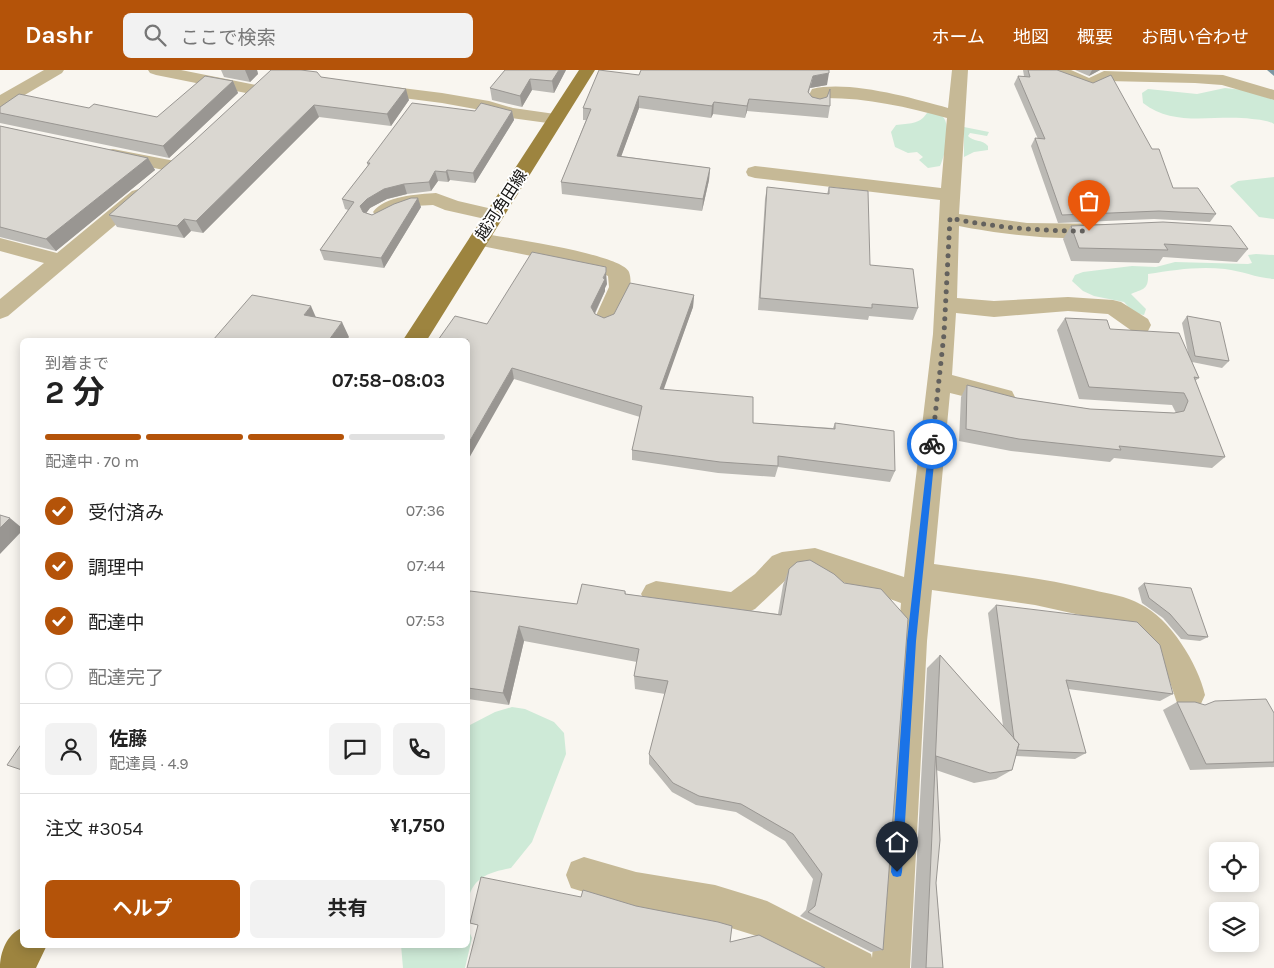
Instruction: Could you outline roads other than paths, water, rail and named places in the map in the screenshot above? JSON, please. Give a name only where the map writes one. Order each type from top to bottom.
[{"type":"main road","name":"越河角田線","points":[[416,338],[587,70]]},
{"type":"main road","points":[[14,968],[26,948]]},
{"type":"street","points":[[0,102],[56,70]]},
{"type":"street","points":[[156,70],[255,90]]},
{"type":"street","points":[[1050,70],[1064,72],[1090,84],[1104,76],[1195,78],[1223,80],[1274,95]]},
{"type":"street","points":[[891,968],[912,641],[939,381],[956,115],[962,71]]},
{"type":"street","points":[[357,87],[442,98],[489,106],[511,113],[556,119]]},
{"type":"street","points":[[817,104],[818,93],[848,92],[896,99],[956,115]]},
{"type":"street","points":[[0,311],[179,161],[96,150]]},
{"type":"street","points":[[755,172],[950,207],[984,225],[1036,231],[1126,229]]},
{"type":"street","points":[[375,217],[389,208],[411,200],[436,199],[452,206],[494,215]]},
{"type":"street","points":[[480,239],[597,262],[618,272],[620,286],[605,320]]},
{"type":"street","points":[[0,244],[62,261]]},
{"type":"street","points":[[945,305],[994,309],[1068,304],[1113,307],[1140,325]]},
{"type":"street","points":[[939,381],[1021,401]]},
{"type":"street","points":[[656,594],[733,606],[746,600],[766,583],[782,565],[814,560],[918,585],[1089,602],[1133,614],[1169,652],[1188,685],[1189,695]]},
{"type":"street","points":[[584,875],[636,890],[716,904],[767,920],[857,968]]},
{"type":"waterway","points":[[1271,70],[1274,74]]}]
